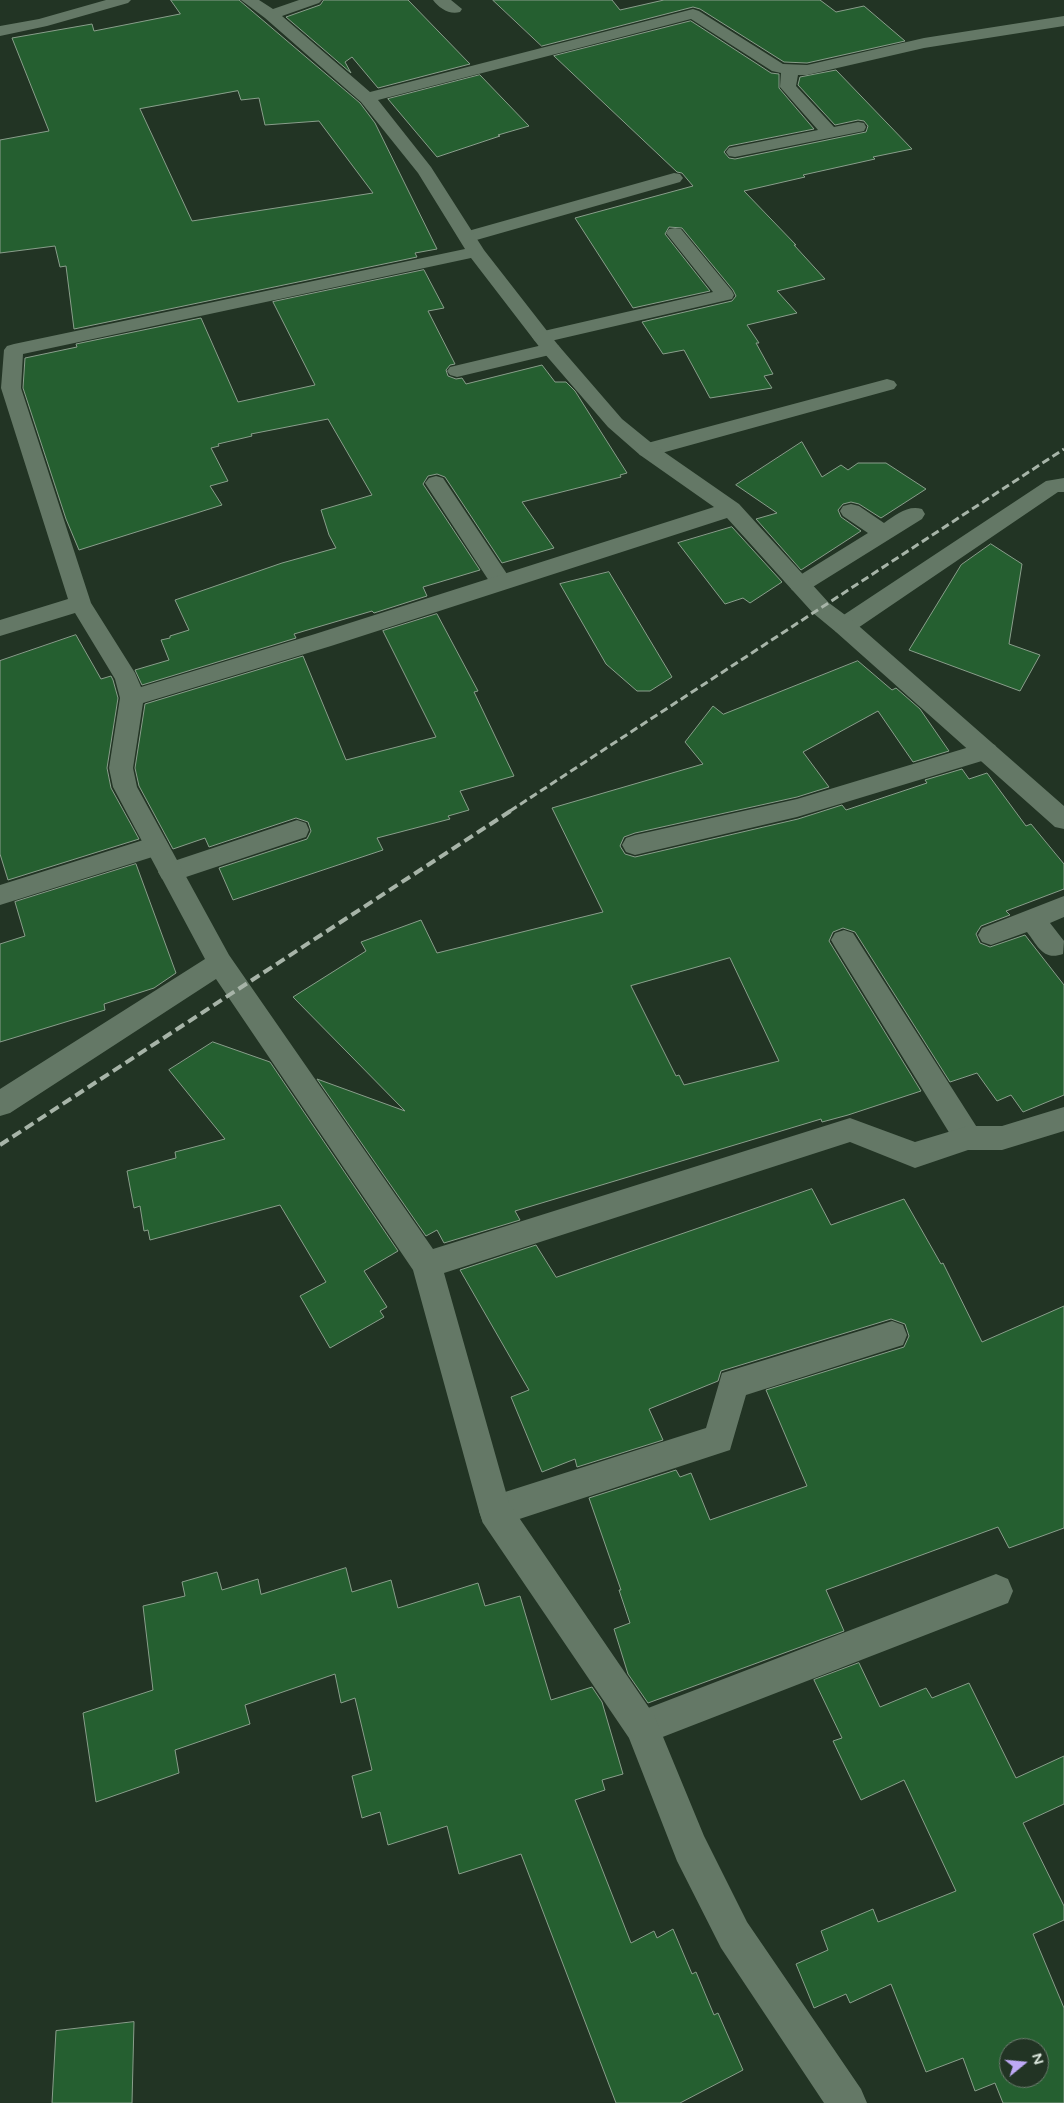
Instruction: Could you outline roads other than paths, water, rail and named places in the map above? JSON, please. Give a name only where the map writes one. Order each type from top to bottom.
[{"type":"street","points":[[0,31],[41,23],[123,0]]},
{"type":"street","points":[[249,0],[271,15],[367,98],[425,171],[472,244],[547,343],[615,423],[646,450],[731,509],[821,608],[844,626],[1064,820]]},
{"type":"street","points":[[271,15],[314,0]]},
{"type":"street","points":[[441,0],[454,9]]},
{"type":"street","points":[[367,98],[693,14],[778,68],[790,70],[807,70],[924,43],[1064,21]]},
{"type":"street","points":[[790,70],[788,88],[830,132]]},
{"type":"street","points":[[735,152],[858,127]]},
{"type":"street","points":[[674,178],[472,244],[14,350],[11,388],[80,603],[128,680],[132,698],[121,768],[125,787],[220,963],[427,1265],[496,1511],[642,1727],[690,1848],[734,1935],[836,2100]]},
{"type":"street","points":[[457,371],[547,343],[725,295],[675,233]]},
{"type":"street","points":[[646,450],[887,385]]},
{"type":"street","points":[[436,483],[501,582]]},
{"type":"street","points":[[844,626],[1053,486],[1064,485]]},
{"type":"street","points":[[132,698],[323,640],[731,509]]},
{"type":"street","points":[[852,511],[884,533]]},
{"type":"street","points":[[800,585],[914,514]]},
{"type":"street","points":[[0,628],[80,603]]},
{"type":"street","points":[[635,845],[797,808],[986,752]]},
{"type":"street","points":[[171,872],[297,830]]},
{"type":"street","points":[[0,894],[156,846]]},
{"type":"street","points":[[991,935],[1064,906]]},
{"type":"street","points":[[1032,919],[1054,947]]},
{"type":"street","points":[[844,940],[968,1138]]},
{"type":"street","points":[[0,1104],[220,963]]},
{"type":"street","points":[[427,1265],[850,1130],[915,1155],[968,1138],[1002,1138],[1064,1119]]},
{"type":"street","points":[[496,1511],[719,1438],[733,1384],[892,1336]]},
{"type":"street","points":[[642,1727],[996,1591]]},
{"type":"railway","points":[[510,811],[1064,449]]},
{"type":"railway","points":[[0,1145],[512,810]]}]
